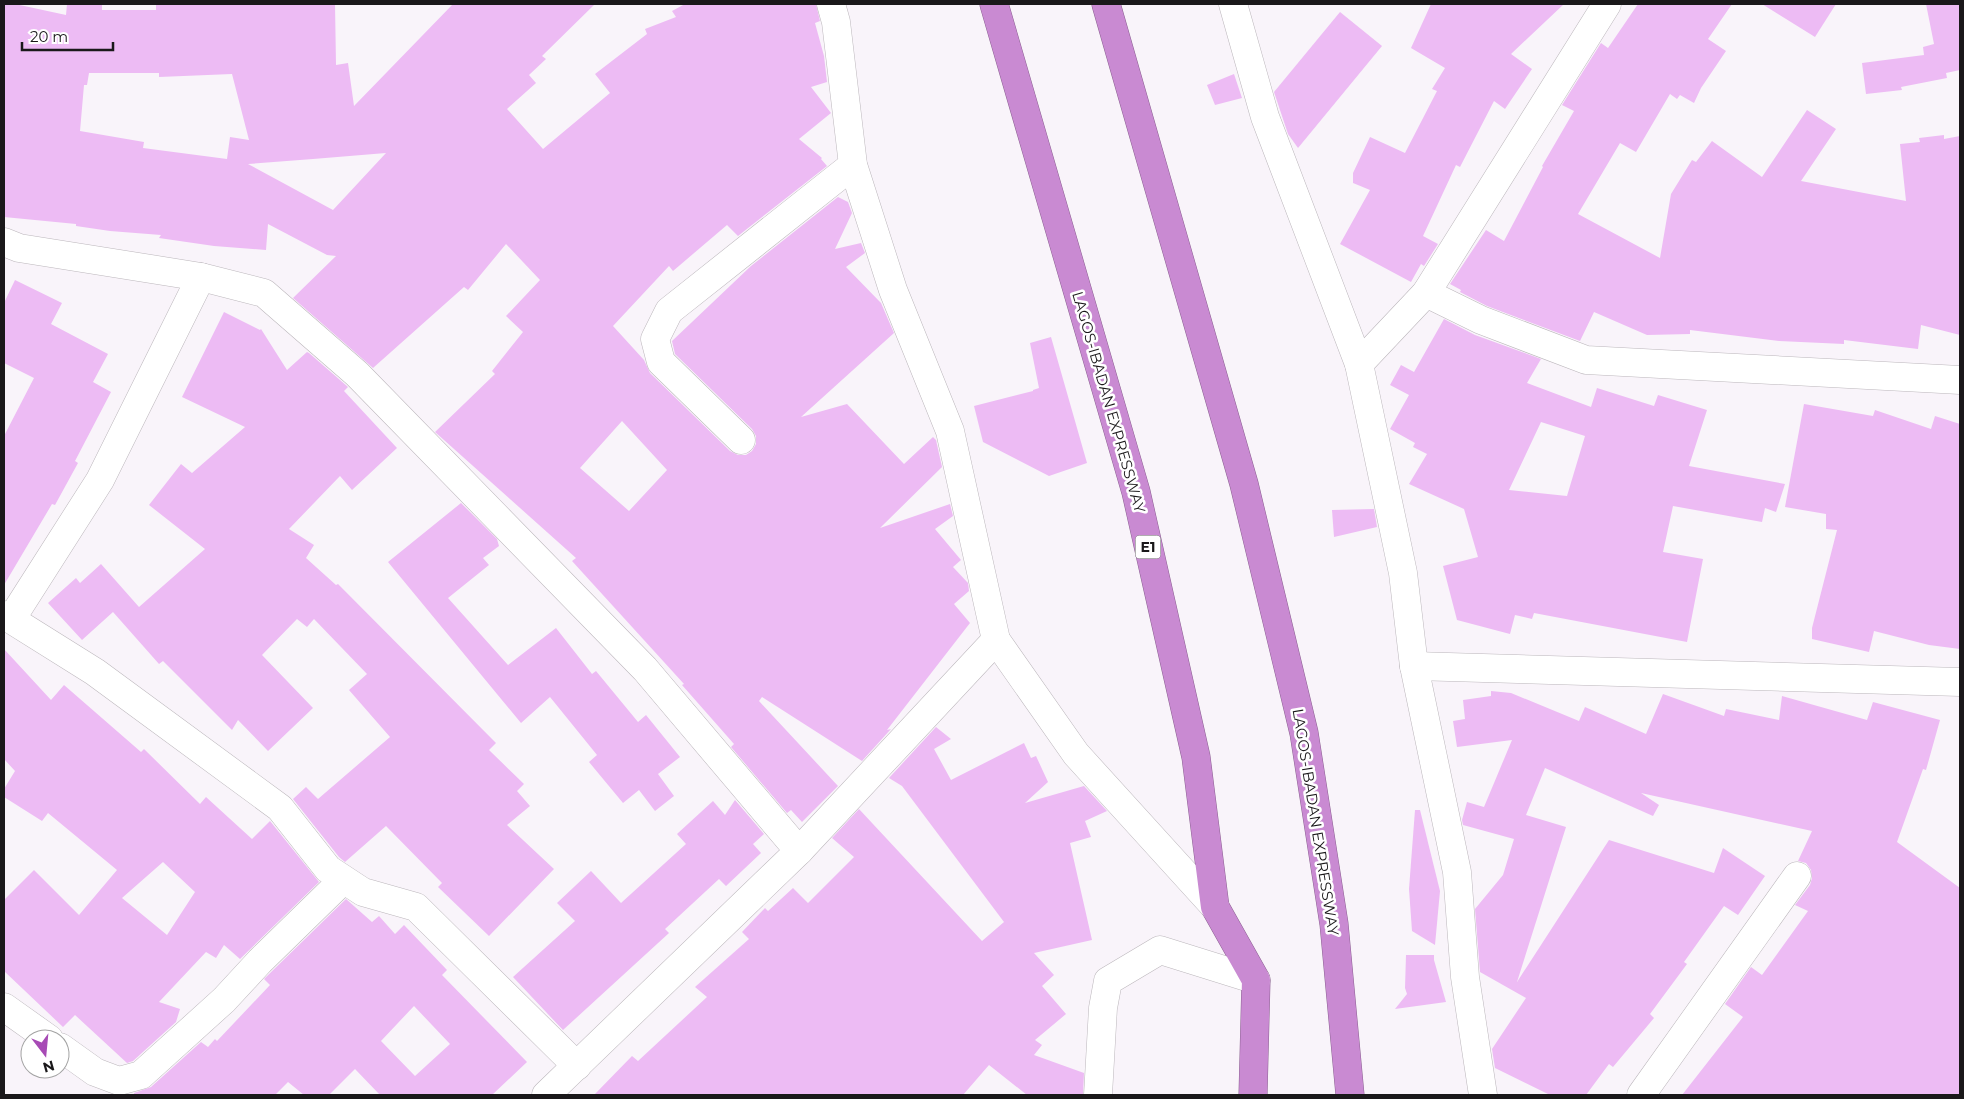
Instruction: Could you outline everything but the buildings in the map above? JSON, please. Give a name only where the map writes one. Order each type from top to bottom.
[{"type":"highway","name":"LAGOS-IBADAN EXPRESSWAY","points":[[994,4],[1136,492],[1196,757],[1216,907],[1256,980]]},
{"type":"highway","name":"LAGOS-IBADAN EXPRESSWAY","points":[[1106,4],[1244,484],[1304,733],[1334,924],[1350,1095]]},
{"type":"highway","points":[[1253,1095],[1256,980]]},
{"type":"street","points":[[831,4],[836,22],[854,165],[893,290],[950,431],[996,640],[1076,754],[1216,907]]},
{"type":"street","points":[[1233,4],[1265,117],[1360,364],[1403,573],[1414,666],[1457,872],[1464,977],[1483,1095]]},
{"type":"street","points":[[1360,364],[1426,293],[1607,4]]},
{"type":"street","points":[[741,440],[661,362],[655,339],[669,312],[854,165]]},
{"type":"street","points":[[4,242],[19,248],[201,277],[264,293],[357,374],[645,669],[799,851]]},
{"type":"street","points":[[201,277],[100,480],[8,617],[94,672],[280,808],[328,869],[343,880],[362,892],[416,907],[577,1066]]},
{"type":"street","points":[[1426,293],[1481,320],[1586,360],[1960,380]]},
{"type":"street","points":[[546,1095],[799,851],[996,640]]},
{"type":"street","points":[[1414,666],[1960,682]]},
{"type":"street","points":[[1641,1095],[1797,876]]},
{"type":"street","points":[[70,1054],[95,1072],[119,1081],[141,1075],[224,1000],[260,961],[343,880]]},
{"type":"street","points":[[1098,1095],[1102,1008],[1108,981],[1160,950],[1256,980]]},
{"type":"street","points":[[4,1007],[35,1029]]}]
